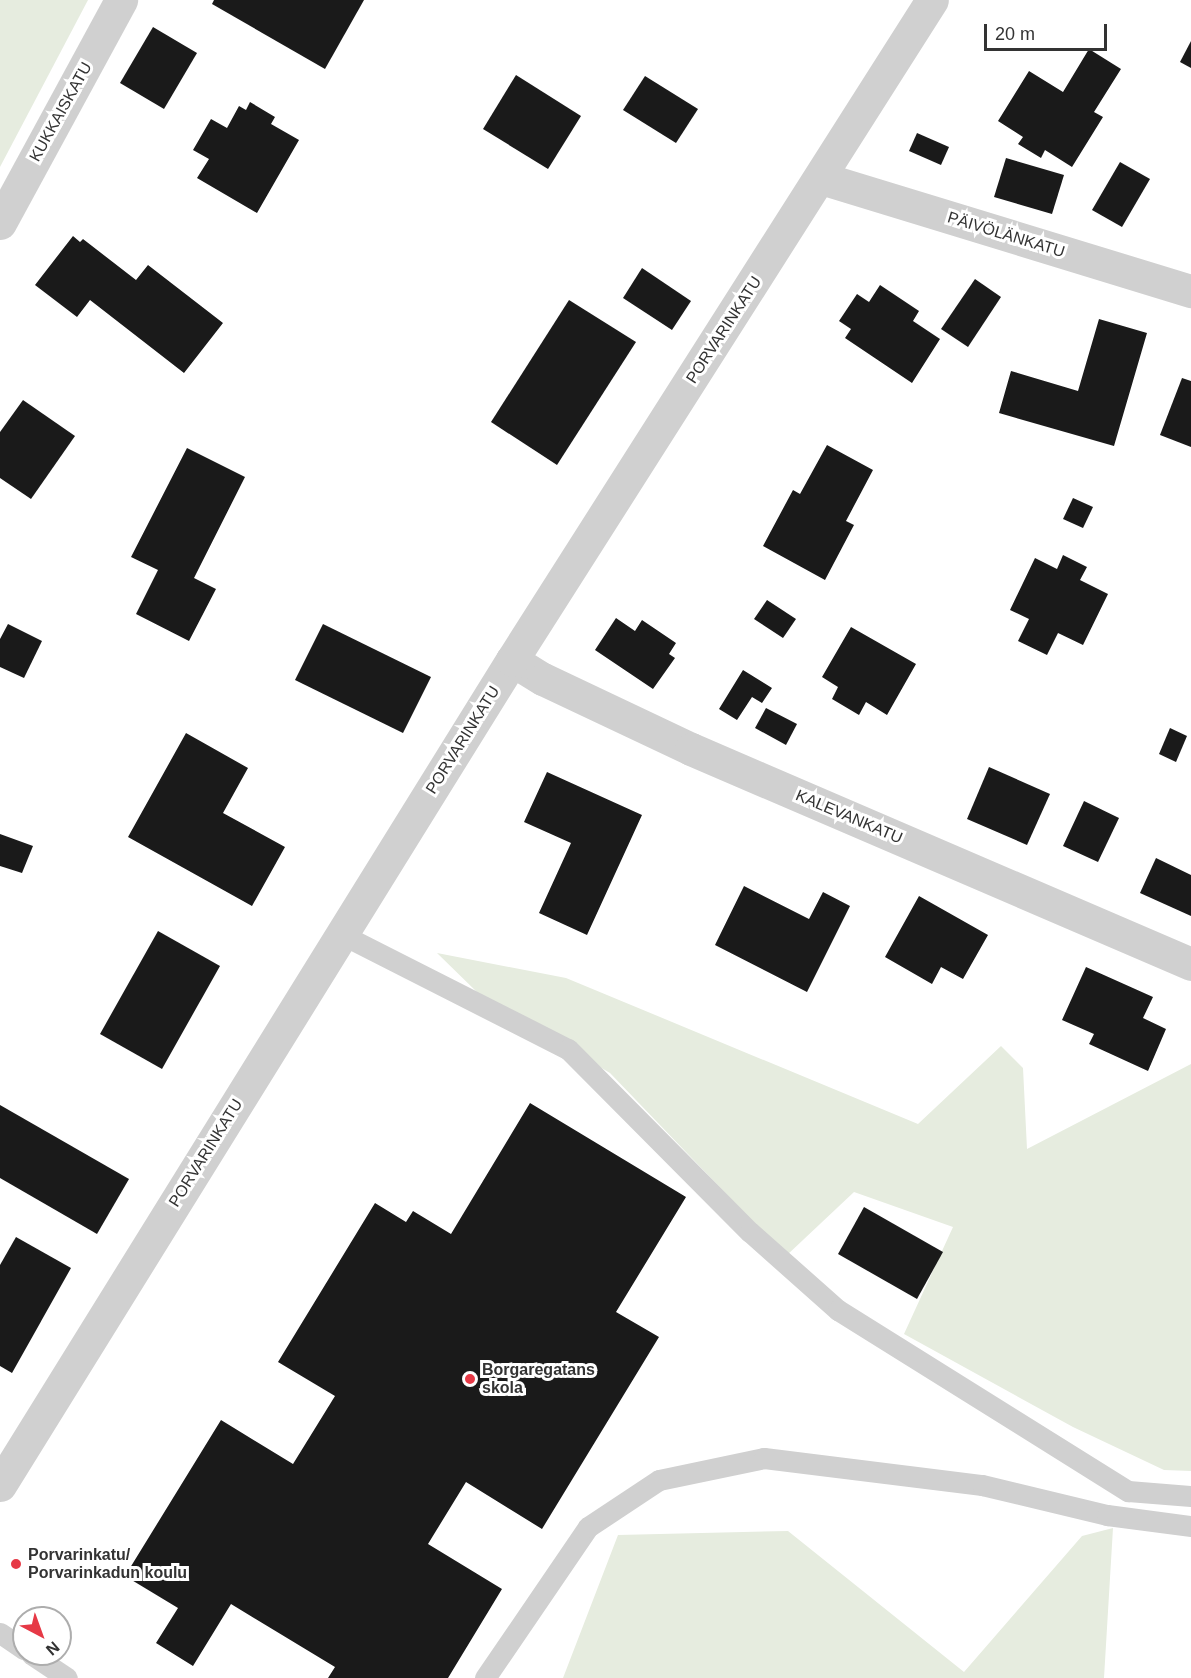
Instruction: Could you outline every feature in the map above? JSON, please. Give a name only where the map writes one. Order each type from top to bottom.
[{"type":"street","name":"KUKKAISKATU","points":[[0,223],[121,0]]},
{"type":"street","name":"PORVARINKATU","points":[[0,1485],[512,660],[821,178],[932,0]]},
{"type":"street","name":"PÄIVÖLÄNKATU","points":[[821,178],[1191,291]]},
{"type":"street","name":"KALEVANKATU","points":[[512,660],[543,680],[691,749],[1191,964]]},
{"type":"lane","points":[[343,935],[568,1049],[750,1232],[838,1310],[1128,1491],[1191,1496]]},
{"type":"lane","points":[[485,1678],[588,1527],[659,1480],[764,1458],[982,1485],[1107,1515],[1191,1526]]},
{"type":"lane","points":[[49,1666],[67,1678]]},
{"type":"shaded area","points":[[0,0],[88,0],[0,167]]},
{"type":"shaded area","points":[[437,953],[566,978],[918,1124],[1001,1046],[1023,1068],[1027,1149],[1191,1064],[1191,1471],[1164,1470],[1073,1427],[904,1334],[953,1227],[854,1192],[786,1256],[610,1073],[481,996]]},
{"type":"shaded area","points":[[1113,1528],[1104,1678],[563,1678],[618,1535],[788,1531],[964,1672],[1082,1536]]},
{"type":"building","points":[[214,0],[364,0],[325,69],[212,4]]},
{"type":"building","points":[[153,27],[197,53],[164,109],[120,83]]},
{"type":"building","points":[[1191,41],[1191,68],[1180,62]]},
{"type":"building","points":[[1089,49],[1121,69],[1094,112],[1103,117],[1072,167],[1045,150],[1041,158],[1018,144],[1023,137],[998,121],[1029,71],[1063,92]]},
{"type":"building","points":[[516,75],[581,116],[548,169],[483,129]]},
{"type":"building","points":[[645,76],[698,109],[676,143],[623,110]]},
{"type":"building","points":[[250,102],[275,117],[271,124],[299,140],[257,213],[197,178],[209,159],[193,150],[211,119],[227,128],[239,106],[246,110]]},
{"type":"building","points":[[917,133],[949,147],[941,165],[909,151]]},
{"type":"building","points":[[1006,158],[1064,175],[1052,214],[994,197]]},
{"type":"building","points":[[1120,162],[1150,179],[1122,227],[1092,210]]},
{"type":"building","points":[[73,236],[80,242],[83,239],[136,280],[148,265],[223,323],[184,373],[90,300],[77,317],[35,285]]},
{"type":"building","points":[[642,268],[691,301],[672,330],[623,298]]},
{"type":"building","points":[[975,279],[1001,297],[968,347],[941,329]]},
{"type":"building","points":[[880,285],[919,311],[913,321],[940,339],[912,383],[845,338],[851,329],[839,321],[857,294],[869,302]]},
{"type":"building","points":[[569,300],[636,342],[557,465],[491,422]]},
{"type":"building","points":[[1099,319],[1147,333],[1114,446],[999,413],[1011,371],[1078,391]]},
{"type":"building","points":[[1182,378],[1191,381],[1191,447],[1160,435]]},
{"type":"building","points":[[23,400],[75,436],[31,499],[0,478],[0,432]]},
{"type":"building","points":[[827,445],[873,470],[846,521],[854,525],[825,580],[763,546],[793,490],[800,494]]},
{"type":"building","points":[[187,448],[245,477],[194,578],[216,589],[189,641],[136,614],[158,570],[131,557]]},
{"type":"building","points":[[1073,498],[1093,507],[1083,528],[1063,519]]},
{"type":"building","points":[[1063,555],[1087,567],[1080,580],[1108,594],[1083,645],[1058,633],[1047,655],[1018,641],[1029,619],[1010,610],[1035,558],[1057,569]]},
{"type":"building","points":[[767,600],[796,619],[783,638],[754,619]]},
{"type":"building","points":[[616,618],[635,631],[642,620],[676,643],[669,654],[675,658],[653,689],[595,650]]},
{"type":"building","points":[[8,624],[42,641],[24,678],[0,667],[0,639]]},
{"type":"building","points":[[323,624],[431,677],[403,733],[295,680]]},
{"type":"building","points":[[851,627],[916,664],[887,715],[866,702],[859,715],[832,699],[838,687],[822,677]]},
{"type":"building","points":[[743,670],[772,688],[762,703],[752,697],[737,720],[719,709]]},
{"type":"building","points":[[766,708],[797,724],[786,745],[755,728]]},
{"type":"building","points":[[1170,728],[1187,736],[1176,762],[1159,754]]},
{"type":"building","points":[[186,733],[248,768],[223,813],[285,847],[252,906],[128,837]]},
{"type":"building","points":[[989,767],[1050,794],[1027,845],[967,819]]},
{"type":"building","points":[[547,772],[642,815],[587,935],[539,913],[571,843],[524,822]]},
{"type":"building","points":[[1084,801],[1119,818],[1098,862],[1063,846]]},
{"type":"building","points":[[0,834],[33,846],[22,873],[0,866]]},
{"type":"building","points":[[1156,858],[1191,875],[1191,916],[1140,893]]},
{"type":"building","points":[[744,886],[809,919],[823,892],[850,906],[807,992],[715,945]]},
{"type":"building","points":[[919,896],[988,935],[963,979],[941,967],[932,984],[885,957]]},
{"type":"building","points":[[158,931],[220,966],[162,1069],[100,1034]]},
{"type":"building","points":[[1086,967],[1153,997],[1143,1018],[1166,1029],[1148,1071],[1089,1044],[1094,1034],[1062,1020]]},
{"type":"building","name":"Borgaregatans skola","points":[[530,1103],[686,1197],[616,1312],[659,1337],[542,1529],[466,1482],[428,1544],[502,1589],[448,1678],[328,1678],[335,1667],[231,1604],[193,1666],[156,1643],[178,1608],[125,1576],[221,1420],[293,1464],[335,1396],[278,1362],[375,1203],[406,1222],[413,1211],[451,1234]]},
{"type":"building","points":[[0,1105],[129,1179],[97,1234],[0,1178]]},
{"type":"building","points":[[864,1207],[943,1252],[917,1299],[838,1254]]},
{"type":"building","points":[[16,1237],[71,1268],[12,1373],[0,1366],[0,1265]]},
{"type":"place","name":"Borgaregatans skola","points":[[470,1379]]},
{"type":"place","name":"Porvarinkatu/ Porvarinkadun koulu","points":[[16,1564]]}]
